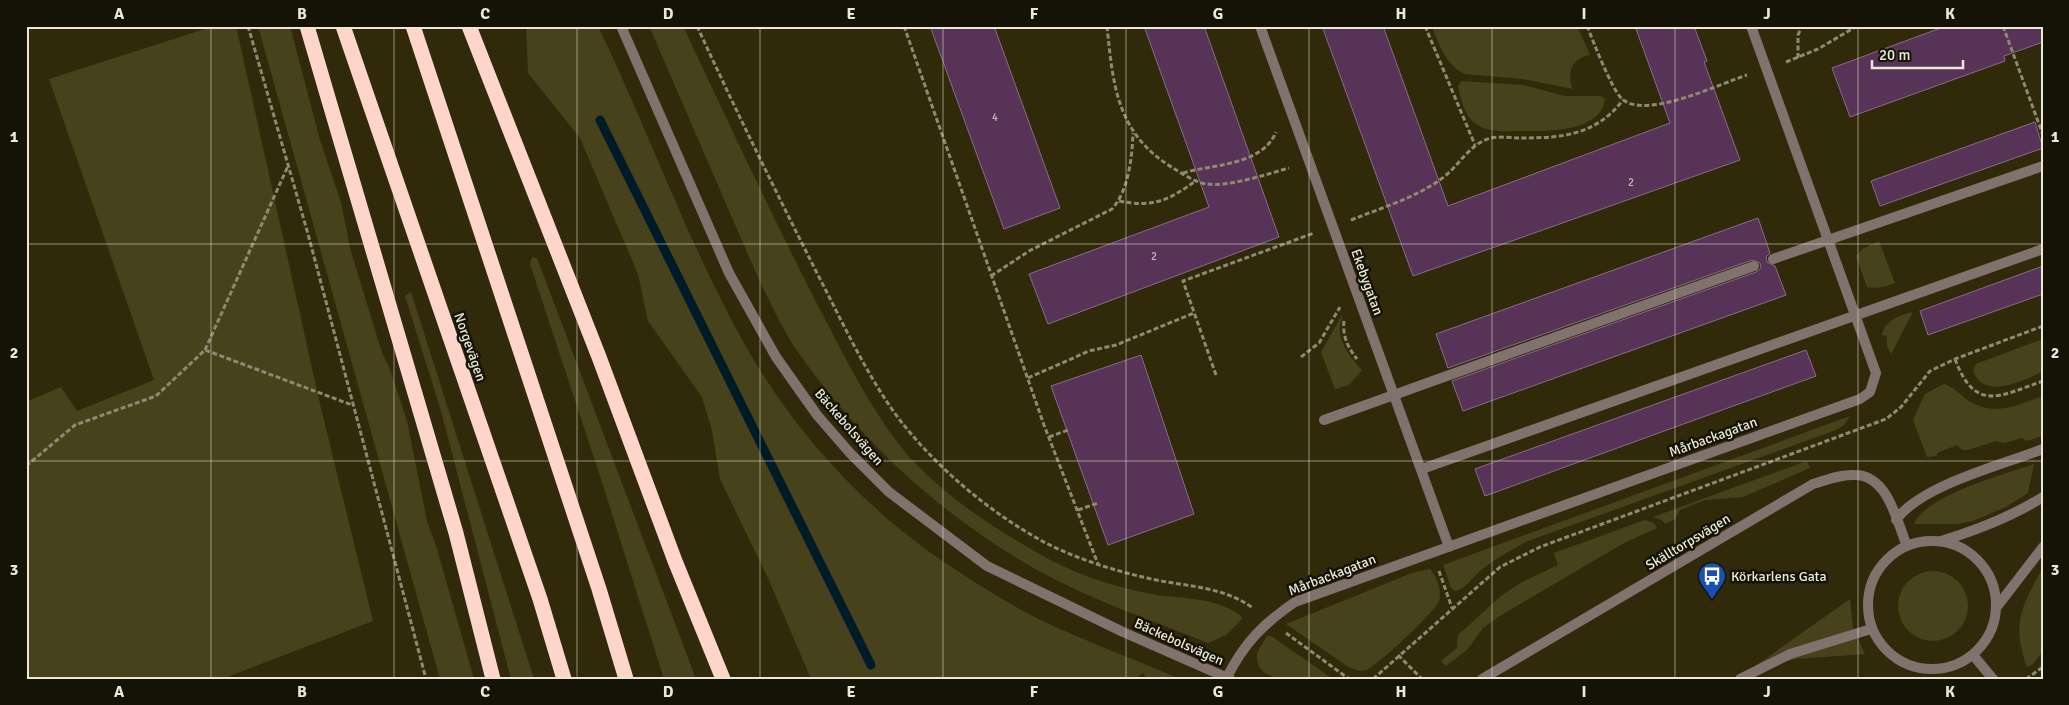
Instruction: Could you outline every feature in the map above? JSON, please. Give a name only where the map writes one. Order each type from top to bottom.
[{"type":"highway","points":[[307,26],[456,533],[492,679]]},
{"type":"highway","name":"Norgevägen","points":[[343,26],[540,599],[564,679]]},
{"type":"highway","points":[[413,26],[599,589],[626,679]]},
{"type":"highway","points":[[469,26],[599,357],[675,561],[723,679]]},
{"type":"street","name":"Bäckebolsvägen","points":[[621,26],[729,273],[776,357],[817,415],[850,453],[889,492],[987,566],[1122,632],[1228,678]]},
{"type":"street","name":"Ekebygatan","points":[[1260,26],[1449,546]]},
{"type":"street","name":"Mårbackagatan","points":[[1228,678],[1238,656],[1268,620],[1295,602],[1860,399],[1870,392],[1876,373],[1751,26]]},
{"type":"street","points":[[1773,259],[2043,166]]},
{"type":"street","points":[[1422,469],[1855,314],[2043,249]]},
{"type":"street","points":[[1324,420],[1754,266]]},
{"type":"street","points":[[1896,520],[1904,509],[1915,500],[1953,483],[2043,449]]},
{"type":"street","name":"Skälltorpsvägen","points":[[1482,679],[1813,484],[1856,474],[1869,477],[1880,485],[1907,546]]},
{"type":"street","points":[[1939,541],[1959,547],[1977,559],[1994,587],[1996,608],[1992,629],[1973,655],[1964,662],[1941,669],[1916,668],[1894,658],[1885,650],[1871,629],[1867,604],[1872,580],[1886,560],[1907,546],[1917,542],[1939,541],[1979,530],[2024,508],[2043,496]]},
{"type":"street","points":[[1996,608],[2043,547]]},
{"type":"street","points":[[1740,679],[1790,654],[1871,629]]},
{"type":"street","points":[[1973,655],[1993,679]]},
{"type":"path","points":[[248,26],[288,166],[426,679]]},
{"type":"path","points":[[697,26],[790,220],[853,342],[899,419],[941,466],[993,510],[1043,541],[1098,565],[1148,578],[1210,588],[1238,598],[1349,679]]},
{"type":"path","points":[[904,26],[991,276],[1049,437],[1098,565]]},
{"type":"path","points":[[1107,26],[1112,79],[1128,124],[1140,142],[1162,161],[1206,184],[1224,184],[1292,167]]},
{"type":"path","points":[[1425,26],[1475,146]]},
{"type":"path","points":[[1587,26],[1614,85],[1623,100],[1633,105],[1666,104],[1798,58],[1858,26]]},
{"type":"path","points":[[1798,58],[1798,35],[1802,26]]},
{"type":"path","points":[[2003,26],[2043,135]]},
{"type":"path","points":[[1332,228],[1421,191],[1443,178],[1475,146],[1491,138],[1545,138],[1575,134],[1604,120],[1614,112],[1623,100]]},
{"type":"path","points":[[1182,173],[1230,163],[1256,155],[1273,140],[1278,128]]},
{"type":"path","points":[[991,276],[1030,251],[1112,209],[1119,201],[1130,163],[1133,132]]},
{"type":"path","points":[[26,466],[75,424],[156,396],[205,350],[288,166]]},
{"type":"path","points":[[1119,201],[1134,204],[1162,202],[1178,194],[1197,180]]},
{"type":"path","points":[[1216,375],[1183,281],[1316,232]]},
{"type":"path","points":[[1301,357],[1320,344],[1342,303]]},
{"type":"path","points":[[1028,378],[1089,351],[1116,345],[1194,313]]},
{"type":"path","points":[[1346,316],[1343,330],[1347,343],[1360,361]]},
{"type":"path","points":[[1373,679],[1500,567],[1540,547],[1886,419],[1901,407],[1930,371],[1955,359],[2043,326]]},
{"type":"path","points":[[205,350],[353,405]]},
{"type":"path","points":[[1955,359],[1960,372],[1972,391],[1988,397],[2002,395],[2043,380]]},
{"type":"path","points":[[1049,437],[1068,430]]},
{"type":"path","points":[[1078,510],[1098,503]]},
{"type":"path","points":[[1432,552],[1452,608]]},
{"type":"path","points":[[1398,655],[1422,679]]},
{"type":"path","points":[[2026,679],[2043,667]]},
{"type":"shaded area","points":[[214,26],[236,26],[320,404],[373,621],[222,679],[26,679],[26,402],[61,387],[77,411],[154,380],[49,79]]},
{"type":"shaded area","points":[[258,26],[290,26],[320,140],[341,202],[350,248],[382,353],[390,369],[407,421],[427,521],[437,549],[474,679],[440,679]]},
{"type":"shaded area","points":[[526,26],[598,26],[686,226],[744,343],[763,376],[809,438],[861,494],[919,544],[962,574],[1011,604],[1065,631],[1180,679],[1147,679],[1143,673],[1135,679],[811,679],[768,578],[720,479],[712,431],[702,397],[648,321],[638,274],[580,138],[528,73]]},
{"type":"shaded area","points":[[649,26],[683,26],[781,232],[861,387],[888,430],[918,466],[945,491],[974,513],[1020,543],[1062,566],[1103,582],[1131,590],[1207,601],[1230,609],[1241,616],[1242,619],[1226,635],[1208,643],[1100,600],[1037,570],[968,526],[936,501],[876,446],[822,385],[798,352],[783,327],[760,282]]},
{"type":"shaded area","points":[[1432,26],[1577,26],[1590,55],[1578,59],[1574,63],[1570,72],[1573,89],[1523,79],[1465,74],[1448,60],[1440,47]]},
{"type":"shaded area","points":[[1461,81],[1523,85],[1565,96],[1601,96],[1605,99],[1601,110],[1594,118],[1571,128],[1544,131],[1492,130],[1481,127],[1469,117],[1458,86]]},
{"type":"shaded area","points":[[1879,241],[1895,283],[1874,288],[1867,287],[1856,256],[1862,249]]},
{"type":"shaded area","points":[[532,257],[537,258],[696,679],[664,679],[601,479],[530,264]]},
{"type":"shaded area","points":[[411,292],[534,679],[511,679],[441,411],[405,296]]},
{"type":"shaded area","points":[[1913,312],[1891,354],[1887,346],[1887,336],[1882,335],[1886,326],[1894,319]]},
{"type":"shaded area","points":[[1342,315],[1340,333],[1343,345],[1362,370],[1349,385],[1335,389],[1321,352]]},
{"type":"shaded area","points":[[2043,339],[2043,372],[2015,383],[1995,387],[1986,385],[1979,380],[1973,371],[1976,364]]},
{"type":"shaded area","points":[[1944,384],[1969,401],[1988,408],[2006,408],[2043,396],[2043,436],[2026,441],[2022,438],[2005,443],[1996,441],[1968,450],[1962,450],[1957,445],[1937,453],[1937,456],[1927,457],[1913,420],[1925,394]]},
{"type":"shaded area","points":[[1850,416],[1844,425],[1836,430],[1528,541],[1480,571],[1463,588],[1456,591],[1451,588],[1443,565]]},
{"type":"shaded area","points":[[1807,461],[1810,468],[1743,497],[1705,500],[1680,510],[1674,520],[1665,524],[1662,520],[1653,517]]},
{"type":"shaded area","points":[[2034,464],[2028,493],[2006,507],[1973,521],[1957,524],[1914,524],[1921,514],[1933,504],[1949,495]]},
{"type":"shaded area","points":[[1645,520],[1654,523],[1657,528],[1624,543],[1498,617],[1483,628],[1467,650],[1446,666],[1441,661],[1457,648],[1458,635],[1501,596],[1522,582],[1558,565],[1554,553]]},
{"type":"shaded area","points":[[2043,567],[2043,651],[2033,664],[2027,667],[2022,651],[2019,626],[2024,604]]},
{"type":"shaded area","points":[[1430,569],[1437,580],[1439,588],[1440,597],[1436,606],[1393,650],[1366,670],[1358,670],[1347,666],[1286,624],[1412,573]]},
{"type":"shaded area","points":[[1926,571],[1940,571],[1953,577],[1962,586],[1968,599],[1966,619],[1958,631],[1940,641],[1926,641],[1913,635],[1904,626],[1898,613],[1898,599],[1904,586],[1913,577]]},
{"type":"shaded area","points":[[1850,599],[1853,628],[1865,654],[1796,659],[1748,671]]},
{"type":"shaded area","points":[[1267,636],[1271,636],[1333,679],[1294,680],[1274,677],[1266,673],[1259,666],[1257,653]]},
{"type":"building","points":[[930,26],[994,26],[1060,208],[1004,229]]},
{"type":"building","points":[[1144,26],[1204,26],[1279,237],[1048,324],[1029,274],[1209,207]]},
{"type":"building","points":[[1322,26],[1383,26],[1448,206],[1670,123],[1635,26],[1694,26],[1707,61],[1704,62],[1740,160],[1413,276]]},
{"type":"building","points":[[1946,26],[2043,26],[2043,42],[2004,56],[2005,61],[1850,117],[1832,68]]},
{"type":"building","points":[[2035,122],[2043,148],[1880,206],[1871,181]]},
{"type":"building","points":[[1758,218],[1770,253],[1766,257],[1767,262],[1775,266],[1786,295],[1463,411],[1452,381],[1756,272],[1761,268],[1760,263],[1752,260],[1448,368],[1436,334]]},
{"type":"building","points":[[2043,266],[2043,294],[1928,335],[1920,311]]},
{"type":"building","points":[[1806,350],[1816,376],[1485,496],[1475,469]]},
{"type":"building","points":[[1141,355],[1194,514],[1108,545],[1051,386]]},
{"type":"waterway","points":[[600,120],[871,665]]},
{"type":"place","name":"Körkarlens Gata","points":[[1712,600]]}]
